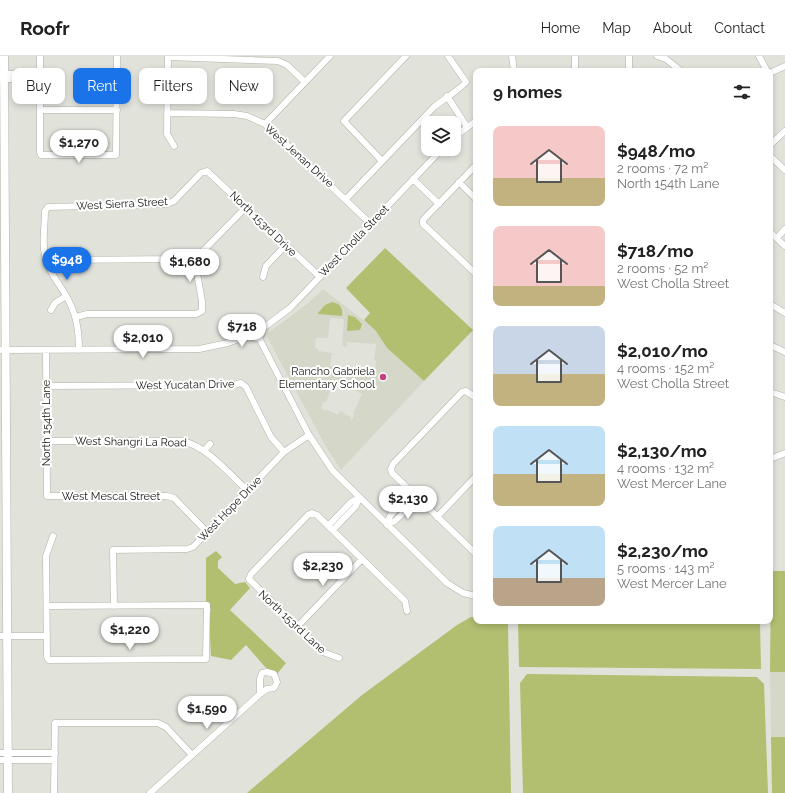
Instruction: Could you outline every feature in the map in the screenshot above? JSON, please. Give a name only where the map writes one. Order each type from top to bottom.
[{"type":"main road","points":[[4,56],[2,77],[4,756],[8,793]]},
{"type":"street","points":[[40,56],[40,68]]},
{"type":"street","points":[[41,104],[41,155],[116,155],[117,56]]},
{"type":"street","points":[[265,124],[330,56]]},
{"type":"street","points":[[382,161],[344,121],[406,56]]},
{"type":"street","points":[[346,199],[447,96],[464,86],[466,82],[448,56]]},
{"type":"street","points":[[512,56],[514,68]]},
{"type":"street","points":[[574,68],[575,56]]},
{"type":"street","points":[[629,56],[629,68]]},
{"type":"street","points":[[656,56],[666,59],[677,68]]},
{"type":"street","points":[[759,56],[765,68]]},
{"type":"street","points":[[174,146],[167,134],[168,57],[278,61],[287,65],[305,82]]},
{"type":"street","points":[[773,72],[785,66]]},
{"type":"street","points":[[447,96],[467,127]]},
{"type":"street","points":[[41,110],[117,110]]},
{"type":"street","name":"West Jenan Drive","points":[[167,113],[234,114],[247,116],[265,124],[371,224]]},
{"type":"street","points":[[461,132],[473,123]]},
{"type":"street","points":[[773,142],[785,131]]},
{"type":"street","name":"West Cholla Street","points":[[262,329],[290,308],[435,156]]},
{"type":"street","points":[[773,159],[785,170]]},
{"type":"street","points":[[473,168],[423,220],[423,224],[473,271]]},
{"type":"street","name":"West Sierra Street","points":[[47,264],[44,254],[45,211],[48,207],[167,204],[174,201],[201,173],[207,171]]},
{"type":"street","name":"North 153rd Drive","points":[[207,171],[285,246],[320,277]]},
{"type":"street","points":[[413,180],[439,204]]},
{"type":"street","points":[[459,182],[473,196]]},
{"type":"street","points":[[79,350],[79,333],[76,317],[66,296],[47,264],[60,260],[178,259],[194,257],[204,250],[246,207]]},
{"type":"street","points":[[776,238],[785,228]]},
{"type":"street","points":[[773,235],[785,246]]},
{"type":"street","points":[[263,277],[266,266],[285,246]]},
{"type":"street","points":[[76,317],[87,314],[196,314],[202,311],[203,308],[194,257]]},
{"type":"street","points":[[51,310],[55,303],[66,296]]},
{"type":"street","points":[[773,306],[785,313]]},
{"type":"street","points":[[250,335],[251,329],[254,326],[258,326],[262,329],[262,333],[259,338]]},
{"type":"street","points":[[2,350],[199,349],[228,343],[250,335]]},
{"type":"street","points":[[250,335],[253,338],[259,338]]},
{"type":"street","points":[[259,338],[309,435],[333,471],[447,583],[463,593],[473,595]]},
{"type":"street","points":[[773,346],[785,352]]},
{"type":"street","name":"North 154th Lane","points":[[46,350],[45,441],[47,496]]},
{"type":"street","name":"West Yucatan Drive","points":[[46,386],[233,385],[241,383],[246,387],[274,442],[284,452]]},
{"type":"street","points":[[473,396],[466,390],[462,392],[393,464],[391,469],[392,473],[473,551]]},
{"type":"street","points":[[773,393],[785,397]]},
{"type":"street","name":"West Hope Drive","points":[[114,606],[113,550],[187,549],[198,543],[284,452],[309,435]]},
{"type":"street","name":"West Shangri La Road","points":[[45,441],[183,441],[195,444],[247,490]]},
{"type":"street","points":[[204,451],[210,444]]},
{"type":"street","points":[[773,458],[785,453]]},
{"type":"street","points":[[437,516],[473,479]]},
{"type":"street","points":[[387,525],[390,516],[412,492]]},
{"type":"street","name":"West Mescal Street","points":[[47,496],[167,496],[174,498],[207,532]]},
{"type":"street","points":[[359,498],[356,506],[345,513],[330,528],[405,601],[407,611]]},
{"type":"street","points":[[387,525],[395,521],[418,498]]},
{"type":"street","name":"North 153rd Lane","points":[[330,528],[317,515],[308,515],[251,574],[249,580],[323,652],[339,658]]},
{"type":"street","points":[[47,606],[206,606],[206,659],[49,660],[47,657],[46,556],[53,536]]},
{"type":"street","points":[[296,627],[362,559]]},
{"type":"street","points":[[4,636],[47,636]]},
{"type":"street","points":[[150,793],[260,694],[266,689],[274,688],[277,682],[274,674],[267,672],[262,674],[260,679],[260,694]]},
{"type":"street","points":[[54,793],[55,723],[158,723],[166,727],[192,755]]},
{"type":"street","points":[[4,756],[55,756]]},
{"type":"shaded area","name":"Rancho Gabriela Elementary School","points":[[323,289],[376,330],[387,348],[424,381],[341,470],[326,447],[267,337],[268,333],[307,304]],"holes":[[[330,318],[344,319],[342,345],[347,347],[347,342],[376,344],[374,360],[376,360],[375,373],[347,371],[346,386],[362,394],[353,414],[352,420],[350,419],[351,417],[340,411],[338,415],[321,408],[323,402],[326,402],[331,390],[329,389],[330,386],[337,382],[342,384],[343,373],[338,373],[330,365],[332,353],[319,351],[315,347],[316,338],[328,338]]]},
{"type":"shaded area","points":[[770,672],[785,672],[785,737],[771,737]]},
{"type":"green space","points":[[385,248],[473,330],[424,381],[387,348],[376,331],[364,320],[370,313],[346,288]]},
{"type":"green space","points":[[332,302],[340,306],[342,316],[318,314],[325,305]]},
{"type":"green space","points":[[348,315],[355,317],[362,324],[360,330],[347,331]]},
{"type":"green space","points":[[216,551],[222,557],[218,561],[218,568],[235,584],[245,582],[250,588],[230,610],[286,663],[277,674],[266,668],[246,645],[231,660],[211,656],[209,616],[211,610],[206,601],[206,558]]},
{"type":"green space","points":[[773,571],[785,571],[785,672],[770,672],[770,624],[773,624]]},
{"type":"green space","points":[[471,617],[473,617],[473,624],[508,624],[511,793],[247,793],[362,695],[457,625]]},
{"type":"green space","points":[[518,624],[760,624],[761,669],[519,667]]},
{"type":"green space","points":[[527,674],[757,677],[764,684],[768,793],[523,793],[520,683]]},
{"type":"green space","points":[[771,737],[785,737],[785,793],[772,793]]},
{"type":"place","name":"Rancho Gabriela Elementary School","points":[[383,377]]}]
